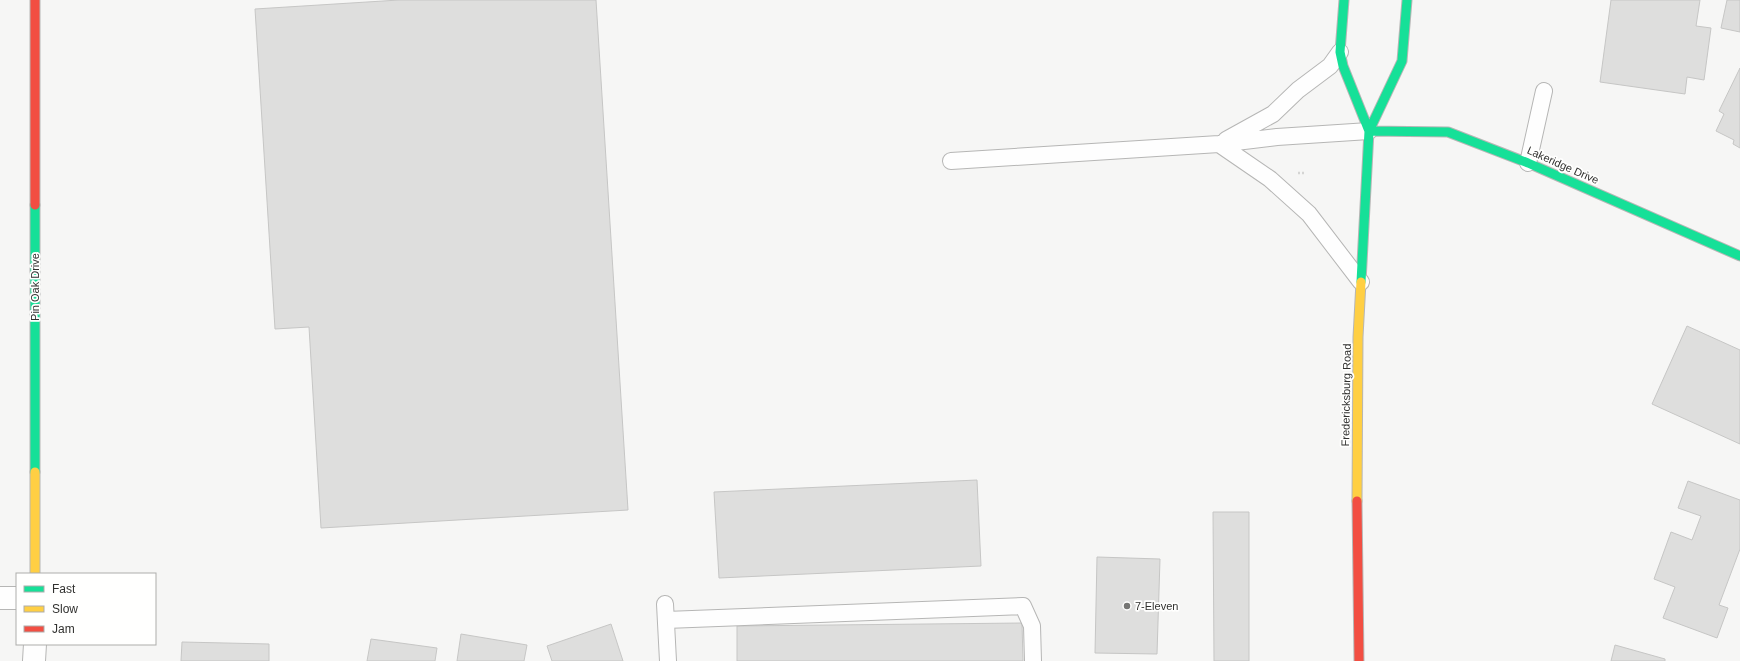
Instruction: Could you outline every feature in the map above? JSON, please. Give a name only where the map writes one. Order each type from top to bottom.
[{"type":"street","name":"Pin Oak Drive","points":[[35,0],[35,573]]},
{"type":"street","name":"Fredericksburg Road","points":[[1344,0],[1340,52],[1343,66],[1369,130]]},
{"type":"street","name":"Fredericksburg Road","points":[[1359,661],[1357,406],[1361,282],[1369,130],[1402,61],[1406,0]]},
{"type":"street","name":"Lakeridge Drive","points":[[1369,130],[1448,132],[1528,163],[1740,256]]},
{"type":"street","points":[[0,598],[16,598]]},
{"type":"street","points":[[34,661],[35,645]]},
{"type":"lane","points":[[1219,144],[1273,114],[1298,90],[1330,66],[1340,52]]},
{"type":"lane","points":[[1528,163],[1544,91]]},
{"type":"lane","points":[[951,161],[1219,144],[1277,137],[1369,130]]},
{"type":"lane","points":[[1219,144],[1270,179],[1309,214],[1361,282]]},
{"type":"lane","points":[[665,604],[668,661]]},
{"type":"lane","points":[[666,620],[1023,606],[1032,626],[1034,661]]},
{"type":"building","points":[[399,0],[596,0],[628,510],[321,528],[309,327],[275,329],[255,9]]},
{"type":"building","points":[[1611,0],[1700,0],[1696,26],[1711,28],[1704,80],[1687,77],[1685,94],[1600,82]]},
{"type":"building","points":[[1727,0],[1740,0],[1740,32],[1721,28]]},
{"type":"building","points":[[1740,68],[1740,148],[1733,144],[1734,140],[1716,131],[1724,114],[1719,111]]},
{"type":"building","points":[[1687,326],[1740,350],[1740,444],[1652,404]]},
{"type":"building","points":[[977,480],[981,566],[719,578],[714,492]]},
{"type":"building","points":[[1688,481],[1740,500],[1740,549],[1719,605],[1728,608],[1717,638],[1663,618],[1675,587],[1654,579],[1671,532],[1692,540],[1701,516],[1678,508]]},
{"type":"building","points":[[1213,512],[1249,512],[1249,661],[1214,661]]},
{"type":"building","name":"7-Eleven","points":[[1097,557],[1160,559],[1157,654],[1095,653]]},
{"type":"building","points":[[1022,623],[1023,661],[737,661],[737,626]]},
{"type":"building","points":[[611,624],[623,661],[552,661],[547,646]]},
{"type":"building","points":[[461,634],[527,645],[524,661],[457,661]]},
{"type":"building","points":[[371,639],[437,648],[435,661],[367,661]]},
{"type":"building","points":[[182,642],[269,644],[269,661],[181,661]]},
{"type":"building","points":[[1615,645],[1665,659],[1665,661],[1611,661]]},
{"type":"traffic: fast","points":[[1344,0],[1340,52],[1343,66],[1369,131]]},
{"type":"traffic: fast","points":[[1361,282],[1369,131],[1402,61],[1407,0]]},
{"type":"traffic: fast","points":[[1369,131],[1448,132],[1528,163],[1740,256]]},
{"type":"traffic: fast","points":[[35,205],[35,472]]},
{"type":"traffic: slow","points":[[1357,501],[1358,337],[1361,282]]},
{"type":"traffic: slow","points":[[35,472],[35,573]]},
{"type":"traffic: jam","points":[[35,0],[35,205]]},
{"type":"traffic: jam","points":[[1357,501],[1359,661]]},
{"type":"place","name":"7-Eleven","points":[[1127,606]]}]
